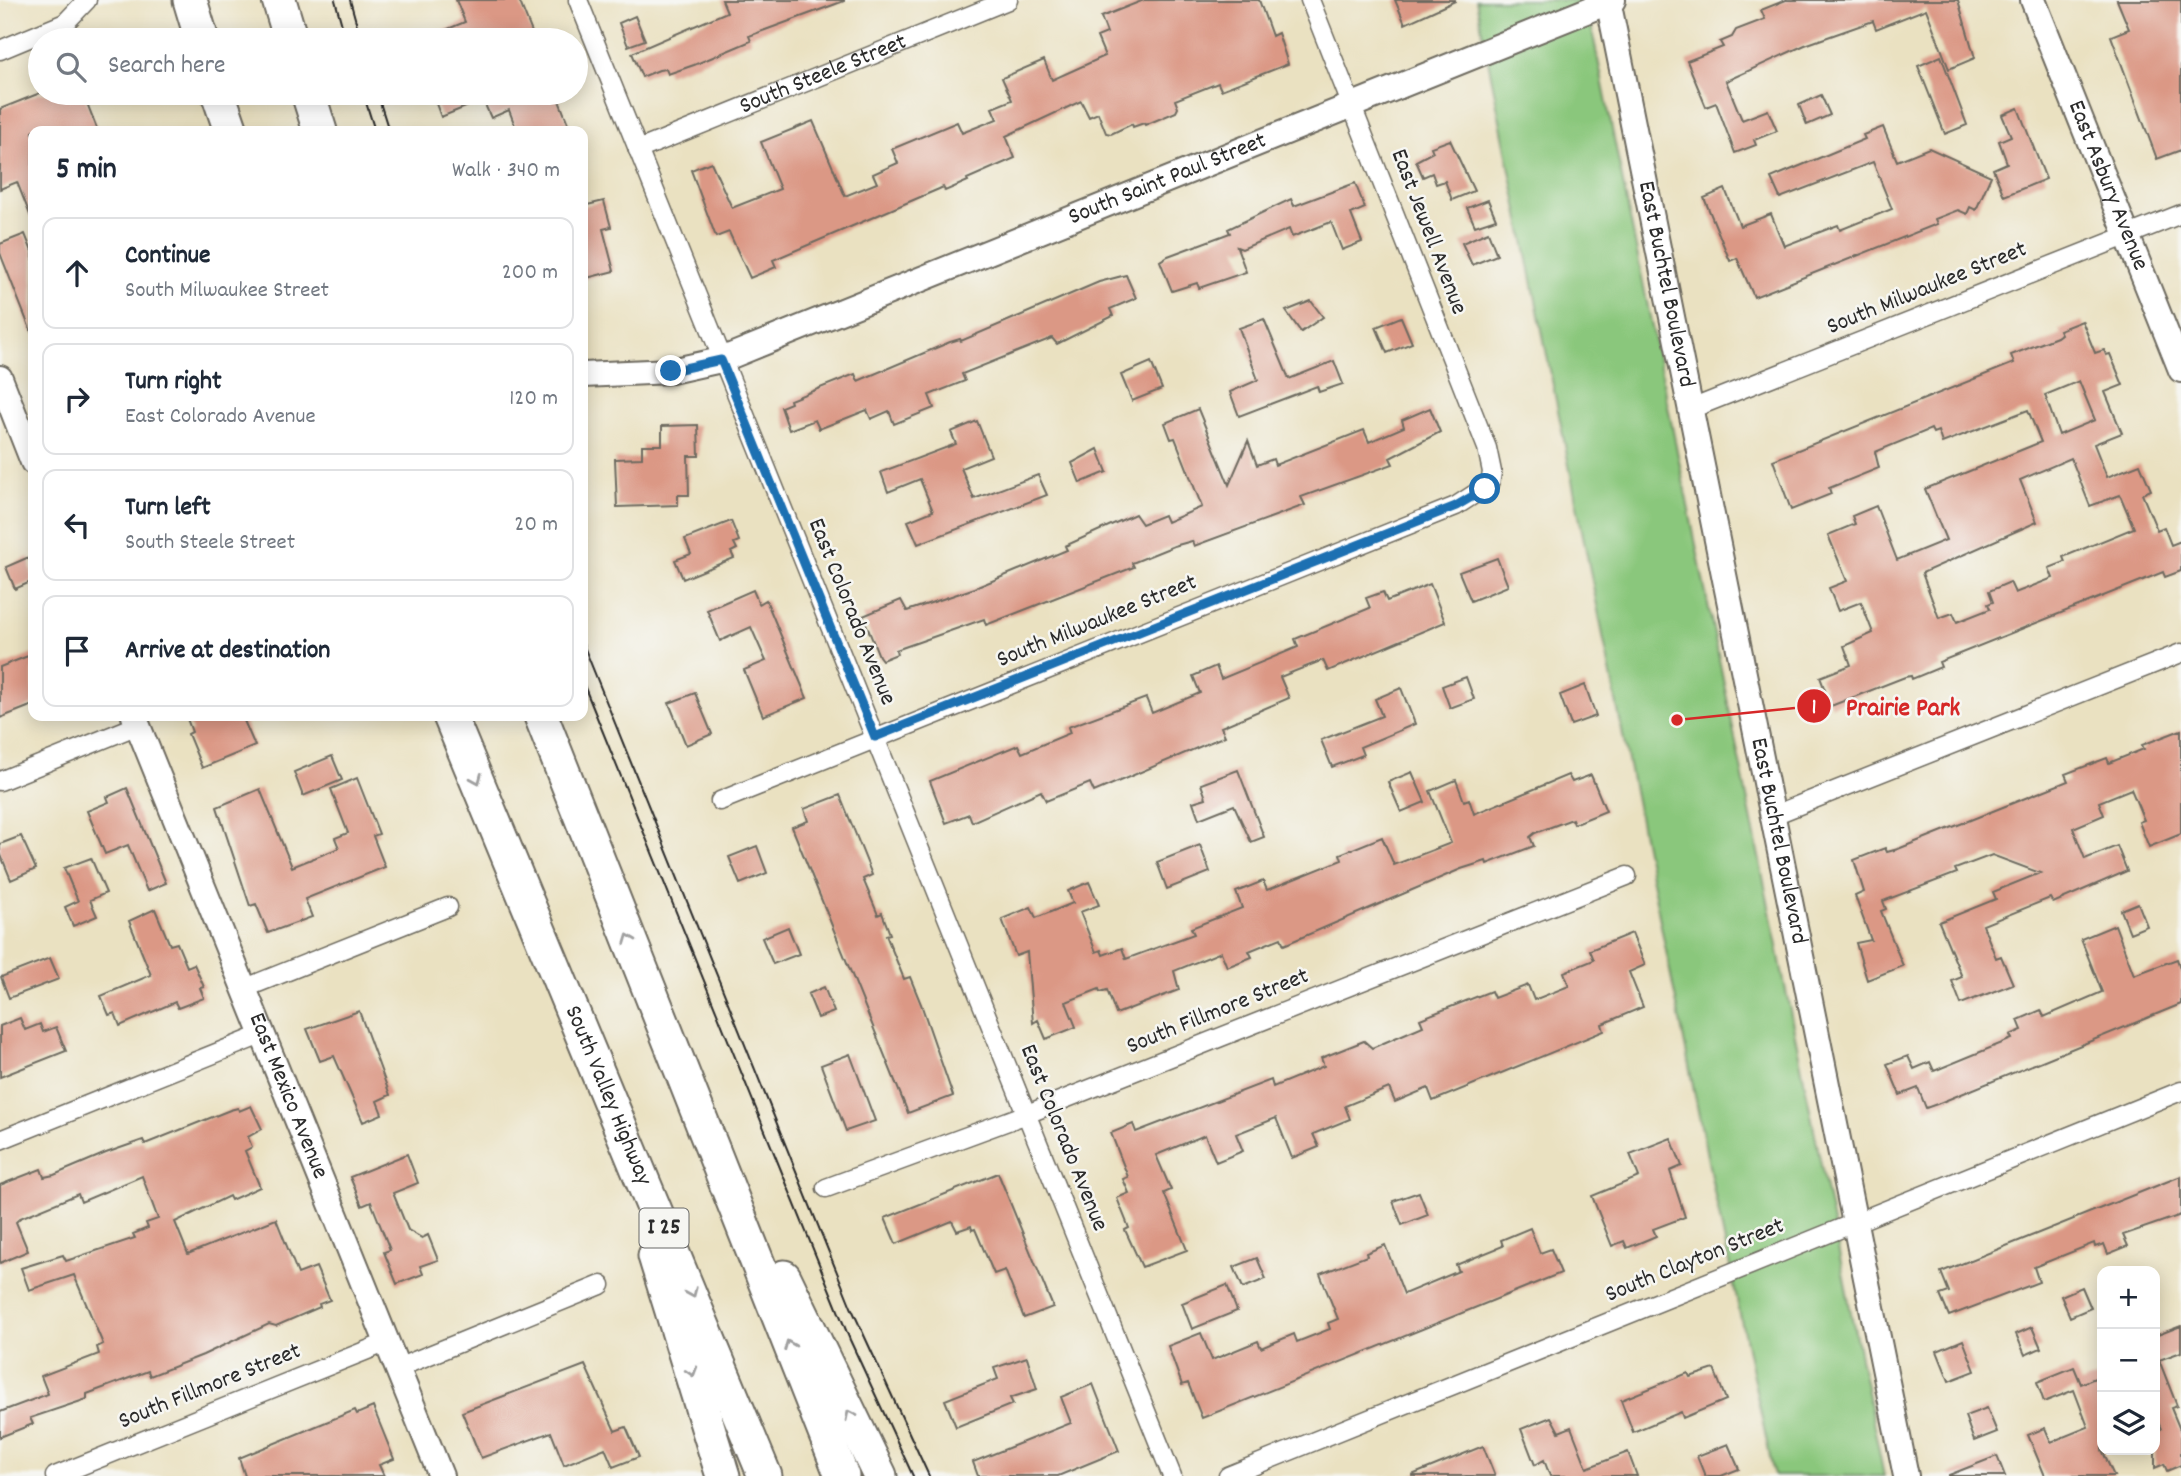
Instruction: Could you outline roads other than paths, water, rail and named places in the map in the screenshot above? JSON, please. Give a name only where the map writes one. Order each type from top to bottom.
[{"type":"highway","points":[[190,0],[198,28]]},
{"type":"highway","points":[[279,0],[287,28]]},
{"type":"highway","points":[[222,105],[229,126]]},
{"type":"highway","points":[[312,105],[318,126]]},
{"type":"highway","name":"South Valley Highway","points":[[452,721],[765,1476]]},
{"type":"highway","points":[[543,721],[842,1476]]},
{"type":"highway","points":[[561,982],[660,1273],[723,1476]]},
{"type":"highway","points":[[653,1003],[880,1476]]},
{"type":"street","name":"East Colorado Avenue","points":[[578,0],[1172,1476]]},
{"type":"street","name":"South Steele Street","points":[[638,150],[1008,0]]},
{"type":"street","name":"East Jewell Avenue","points":[[1310,0],[1487,448],[1492,472],[1490,484]]},
{"type":"street","name":"East Asbury Avenue","points":[[2034,0],[2181,370]]},
{"type":"street","name":"South Saint Paul Street","points":[[721,360],[1610,1]]},
{"type":"street","name":"East Buchtel Boulevard","points":[[1610,1],[1906,1476]]},
{"type":"street","points":[[57,28],[85,2]]},
{"type":"street","points":[[0,50],[28,40]]},
{"type":"street","name":"South Milwaukee Street","points":[[1691,410],[2181,214]]},
{"type":"street","points":[[588,375],[671,371],[721,360]]},
{"type":"street","points":[[0,378],[16,411],[28,447]]},
{"type":"street","name":"South Milwaukee Street","points":[[720,801],[1456,506],[1490,484]]},
{"type":"street","points":[[1774,815],[2181,653]]},
{"type":"street","points":[[0,781],[136,721]]},
{"type":"street","name":"East Mexico Avenue","points":[[136,721],[385,1343],[441,1476]]},
{"type":"street","name":"South Fillmore Street","points":[[826,1188],[1027,1114],[1627,876]]},
{"type":"street","points":[[243,989],[448,907]]},
{"type":"street","points":[[0,1140],[261,1035]]},
{"type":"street","name":"South Clayton Street","points":[[1228,1476],[2181,1091]]},
{"type":"street","points":[[396,1369],[601,1285]]},
{"type":"street","name":"South Fillmore Street","points":[[55,1476],[385,1343]]},
{"type":"tram line","points":[[335,0],[343,28]]},
{"type":"tram line","points":[[350,0],[358,28]]},
{"type":"tram line","points":[[367,105],[373,126]]},
{"type":"tram line","points":[[381,105],[387,126]]},
{"type":"tram line","points":[[588,656],[851,1307],[929,1476]]},
{"type":"tram line","points":[[588,695],[850,1340],[913,1476]]},
{"type":"place","name":"Prairie Park","points":[[1677,720]]}]
